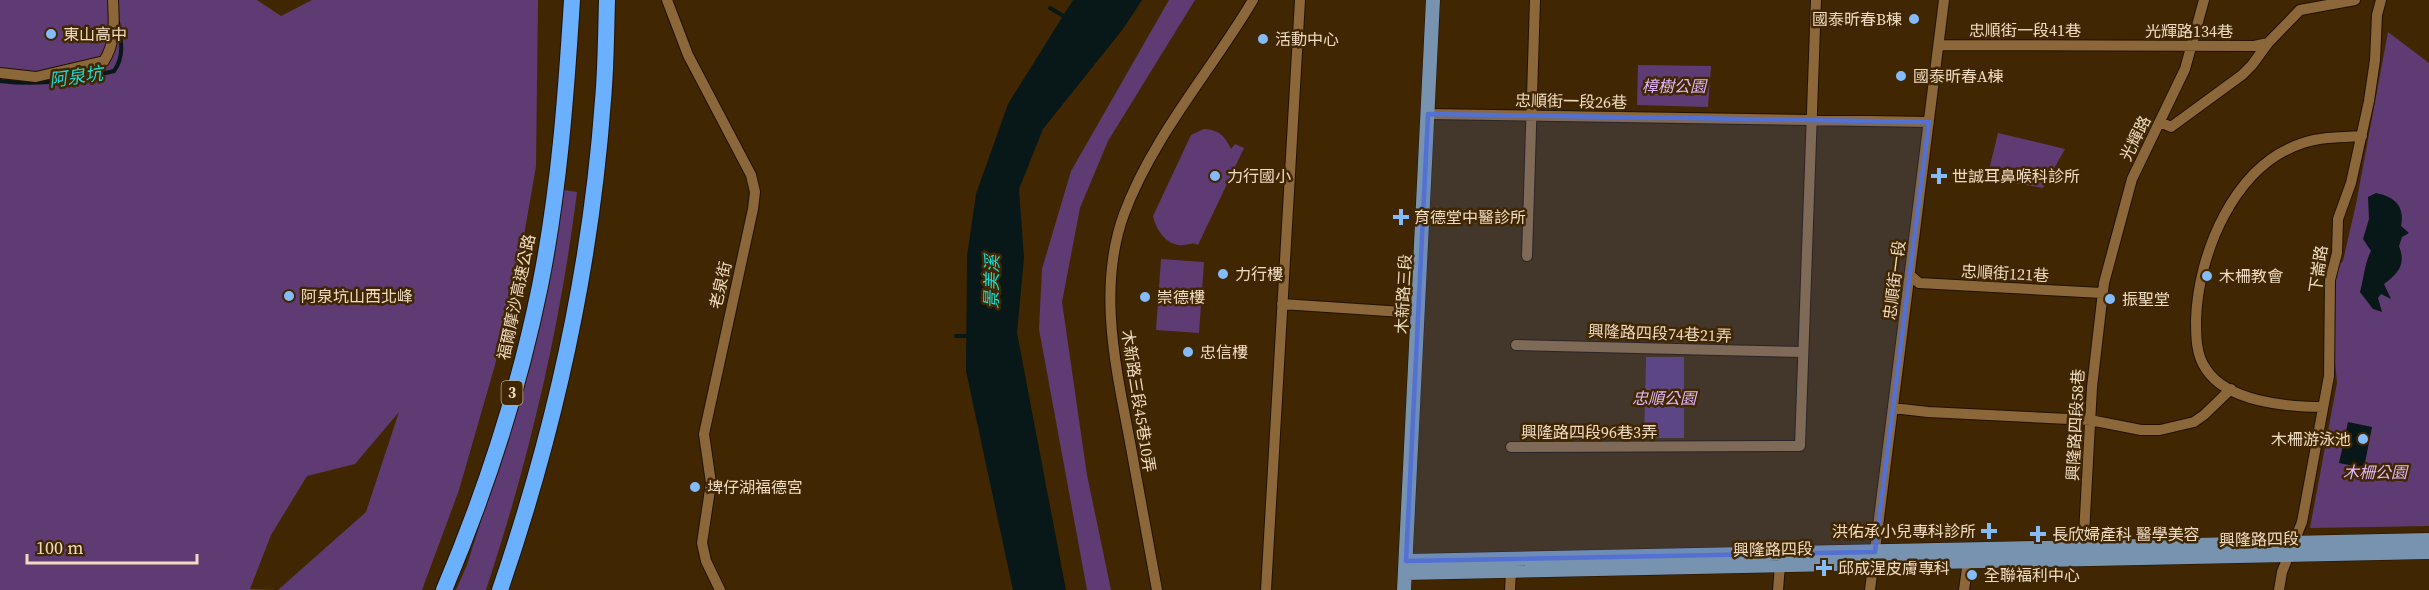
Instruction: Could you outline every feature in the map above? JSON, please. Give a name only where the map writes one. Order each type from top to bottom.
[{"type":"highway","name":"福爾摩沙高速公路","points":[[444,590],[466,538],[506,418],[540,286],[556,190],[565,110],[572,0]]},
{"type":"highway","points":[[500,590],[524,522],[579,288],[593,194],[603,100],[607,0]]},
{"type":"main road","name":"木新路三段","points":[[1404,590],[1433,0]]},
{"type":"main road","name":"興隆路四段","points":[[2291,549],[2429,540]]},
{"type":"main road","name":"興隆路四段","points":[[1406,567],[1511,571],[1780,566],[1955,550],[2083,553],[2291,549],[2429,552]]},
{"type":"main road","name":"興隆路四段","points":[[1406,567],[1874,557],[1968,561],[2083,553]]},
{"type":"street","points":[[0,73],[36,77],[104,62],[112,50],[115,30],[113,0]]},
{"type":"street","name":"老泉街","points":[[667,0],[688,55],[750,175],[755,192],[704,434],[711,483],[702,543],[706,561],[720,590]]},
{"type":"street","name":"木新路三段45巷10弄","points":[[1157,590],[1113,349],[1110,280],[1124,214],[1142,175],[1182,108],[1253,0]]},
{"type":"street","points":[[1266,590],[1300,0]]},
{"type":"street","points":[[1527,256],[1535,0]]},
{"type":"street","points":[[1803,352],[1816,0]]},
{"type":"street","name":"忠順街一段","points":[[1870,590],[1944,0]]},
{"type":"street","name":"光輝路","points":[[2102,293],[2132,179],[2185,69],[2204,0]]},
{"type":"street","points":[[2160,122],[2171,127],[2242,75],[2268,43],[2300,10],[2355,0]]},
{"type":"street","name":"下崙路","points":[[2279,590],[2302,522],[2323,407],[2331,359],[2328,296],[2337,253],[2337,228],[2362,136],[2375,60],[2380,0]]},
{"type":"street","name":"光輝路134巷","points":[[2111,45],[2254,46],[2268,43]]},
{"type":"street","name":"忠順街一段41巷","points":[[1939,45],[2111,45]]},
{"type":"street","name":"忠順街一段26巷","points":[[1428,114],[1929,122]]},
{"type":"street","points":[[2323,407],[2290,407],[2269,404],[2231,389],[2206,371],[2200,359],[2196,338],[2198,287],[2203,264],[2215,232],[2231,202],[2261,169],[2282,153],[2302,143],[2324,138],[2362,136]]},
{"type":"street","name":"忠順街121巷","points":[[1910,275],[1919,283],[2102,293]]},
{"type":"street","name":"興隆路四段58巷","points":[[2083,553],[2090,420],[2102,293]]},
{"type":"street","points":[[1282,304],[1418,313]]},
{"type":"street","name":"興隆路四段74巷21弄","points":[[1516,345],[1803,352]]},
{"type":"street","name":"興隆路四段96巷3弄","points":[[1511,447],[1800,446],[1803,352]]},
{"type":"street","points":[[1893,408],[1928,412],[2090,420],[2141,430],[2174,428],[2194,422],[2231,389]]},
{"type":"street","points":[[1955,550],[1968,561],[1964,590]]},
{"type":"street","points":[[1778,590],[1780,566]]},
{"type":"street","points":[[1510,590],[1511,571]]},
{"type":"highlighted area","points":[[1428,114],[1929,122],[1875,552],[1406,561]]},
{"type":"green space","points":[[0,0],[257,0],[281,16],[312,0],[538,0],[536,166],[518,270],[495,365],[459,490],[422,590],[278,590],[0,590]],"holes":[[[399,412],[366,512],[278,590],[250,589],[271,535],[307,476],[355,464]]]},
{"type":"green space","points":[[1169,0],[1195,0],[1108,141],[1080,208],[1062,302],[1087,475],[1111,590],[1087,590],[1039,329],[1042,269],[1071,171]]},
{"type":"green space","name":"木柵公園","points":[[2388,32],[2429,63],[2429,526],[2310,528],[2337,383],[2332,329],[2327,314],[2337,267],[2343,261],[2356,204]]},
{"type":"green space","name":"樟樹公園","points":[[1638,65],[1711,66],[1708,107],[1637,105]]},
{"type":"green space","points":[[1204,129],[1221,134],[1231,149],[1235,144],[1244,148],[1198,245],[1193,243],[1178,245],[1163,237],[1153,216],[1191,135]]},
{"type":"green space","points":[[1998,133],[2065,149],[2043,188],[1987,178]]},
{"type":"green space","points":[[564,190],[577,192],[570,243],[552,343],[516,492],[486,590],[456,590],[467,565],[530,366]]},
{"type":"green space","points":[[1161,259],[1204,262],[1199,333],[1156,330]]},
{"type":"green space","name":"忠順公園","points":[[1646,357],[1684,357],[1684,438],[1644,438]]},
{"type":"water","name":"景美溪","points":[[1073,0],[1142,0],[1123,29],[1043,129],[1019,189],[1024,258],[1017,333],[1066,590],[1013,590],[966,371],[967,256],[976,194],[1008,104]]},
{"type":"water","points":[[2376,193],[2388,197],[2397,204],[2401,213],[2401,226],[2409,233],[2402,237],[2399,246],[2402,258],[2400,268],[2384,284],[2391,299],[2381,294],[2378,298],[2382,312],[2373,309],[2360,292],[2365,266],[2371,251],[2363,239],[2369,219],[2368,197]]},
{"type":"water","points":[[2348,422],[2372,427],[2364,468],[2339,463]]},
{"type":"waterway","name":"阿泉坑","points":[[1050,8],[1067,18]]},
{"type":"waterway","name":"阿泉坑","points":[[0,81],[57,82],[114,71],[121,53],[118,22]]},
{"type":"waterway","points":[[956,336],[970,336]]},
{"type":"place","name":"國泰昕春B棟","points":[[1914,19]]},
{"type":"place","name":"東山高中","points":[[51,34]]},
{"type":"place","name":"活動中心","points":[[1263,39]]},
{"type":"place","name":"國泰昕春A棟","points":[[1901,76]]},
{"type":"place","name":"力行國小","points":[[1215,176]]},
{"type":"place","name":"世誠耳鼻喉科診所","points":[[1939,176]]},
{"type":"place","name":"育德堂中醫診所","points":[[1401,217]]},
{"type":"place","name":"力行樓","points":[[1223,274]]},
{"type":"place","name":"木柵教會","points":[[2207,276]]},
{"type":"place","name":"阿泉坑山西北峰","points":[[289,296]]},
{"type":"place","name":"崇德樓","points":[[1145,297]]},
{"type":"place","name":"振聖堂","points":[[2110,299]]},
{"type":"place","name":"忠信樓","points":[[1188,352]]},
{"type":"place","name":"木柵游泳池","points":[[2363,439]]},
{"type":"place","name":"埤仔湖福德宮","points":[[695,487]]},
{"type":"place","name":"洪佑承小兒專科診所","points":[[1989,531]]},
{"type":"place","name":"長欣婦產科 醫學美容","points":[[2038,534]]},
{"type":"place","name":"邱成湦皮膚專科","points":[[1824,568]]},
{"type":"place","name":"全聯福利中心","points":[[1972,575]]}]
